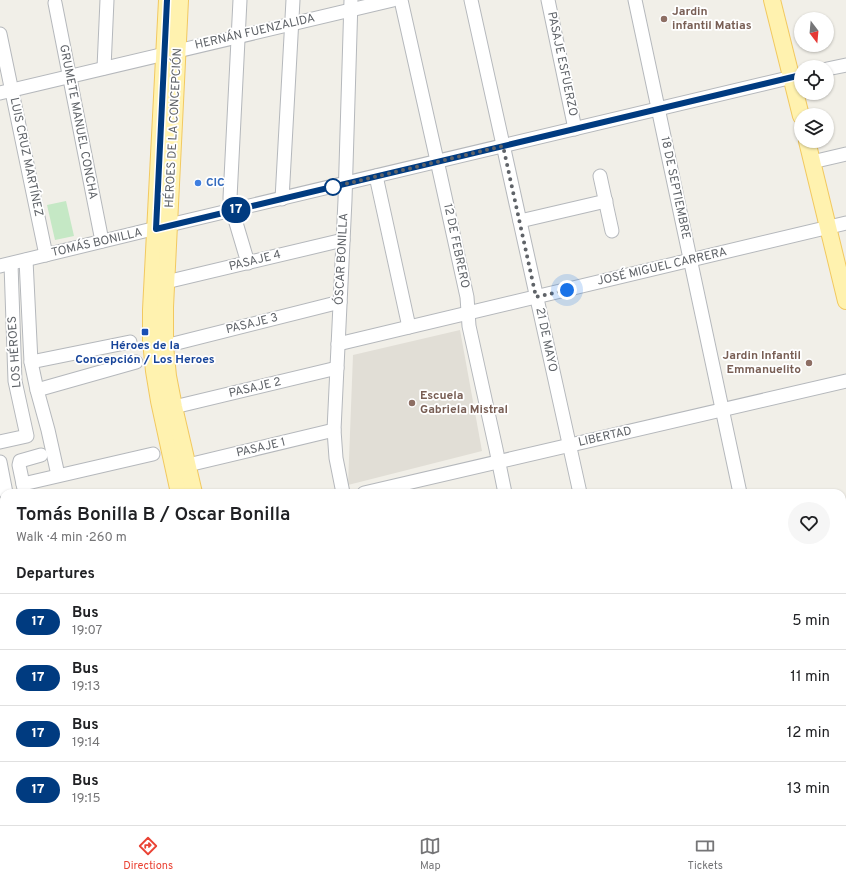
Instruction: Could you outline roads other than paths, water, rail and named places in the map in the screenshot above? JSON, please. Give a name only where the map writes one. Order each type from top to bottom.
[{"type":"main road","name":"HÉROES DE LA CONCEPCIÓN","points":[[167,0],[171,52]]},
{"type":"main road","name":"HÉROES DE LA CONCEPCIÓN","points":[[179,489],[156,386],[152,356],[151,318],[162,227],[171,52],[180,0]]},
{"type":"main road","points":[[772,0],[794,70]]},
{"type":"main road","points":[[809,148],[846,301]]},
{"type":"main road","name":"HÉROES DE LA CONCEPCIÓN","points":[[162,227],[166,282],[164,326],[168,376],[193,489]]},
{"type":"street","points":[[104,68],[107,0]]},
{"type":"street","points":[[240,0],[230,198],[232,211],[248,263]]},
{"type":"street","points":[[282,199],[293,0]]},
{"type":"street","name":"HERNÁN FUENZALIDA","points":[[6,91],[292,24],[351,5],[393,0]]},
{"type":"street","name":"12 DE FEBRERO","points":[[401,0],[468,301],[469,326],[504,489]]},
{"type":"street","name":"21 DE MAYO","points":[[471,0],[579,489]]},
{"type":"street","name":"PASAJE ESFUERZO","points":[[548,0],[579,128]]},
{"type":"street","name":"PASAJE ESFUERZO","points":[[556,0],[579,128]]},
{"type":"street","name":"18 DE SEPTIEMBRE","points":[[635,0],[739,489]]},
{"type":"street","name":"GRUMETE MANUEL CONCHA","points":[[54,3],[102,242]]},
{"type":"street","name":"ÓSCAR BONILLA","points":[[342,489],[336,458],[334,430],[346,184],[351,5]]},
{"type":"street","name":"LUIS CRUZ MARTÍNEZ","points":[[0,34],[6,91],[46,255]]},
{"type":"street","points":[[834,68],[846,65]]},
{"type":"street","name":"TOMÁS BONILLA","points":[[5,265],[794,76]]},
{"type":"street","points":[[812,162],[846,154]]},
{"type":"street","points":[[376,176],[409,327]]},
{"type":"street","points":[[600,176],[612,231]]},
{"type":"street","points":[[520,221],[606,201]]},
{"type":"street","name":"JOSÉ MIGUEL CARRERA","points":[[338,344],[846,224]]},
{"type":"street","name":"PASAJE 4","points":[[166,282],[343,240]]},
{"type":"street","points":[[26,260],[31,362],[58,476]]},
{"type":"street","name":"LOS HÉROES","points":[[5,265],[15,381],[27,436]]},
{"type":"street","name":"PASAJE 3","points":[[165,346],[340,302]]},
{"type":"street","points":[[31,362],[130,342]]},
{"type":"street","points":[[37,390],[136,362]]},
{"type":"street","name":"PASAJE 2","points":[[174,407],[337,368]]},
{"type":"street","name":"LIBERTAD","points":[[381,489],[846,381]]},
{"type":"street","points":[[0,442],[48,430]]},
{"type":"street","name":"PASAJE 1","points":[[188,465],[334,430]]},
{"type":"street","points":[[41,455],[20,461],[19,465],[24,488],[58,476],[153,454]]},
{"type":"street","points":[[0,462],[3,488]]},
{"type":"place","name":"Jardin infantil Matias","points":[[664,19]]},
{"type":"place","name":"CIC","points":[[198,183]]},
{"type":"place","name":"Héroes de la Concepción / Los Heroes","points":[[145,332]]},
{"type":"place","name":"Jardin Infantil Emmanuelito","points":[[809,363]]},
{"type":"place","name":"Escuela Gabriela Mistral","points":[[412,403]]}]
